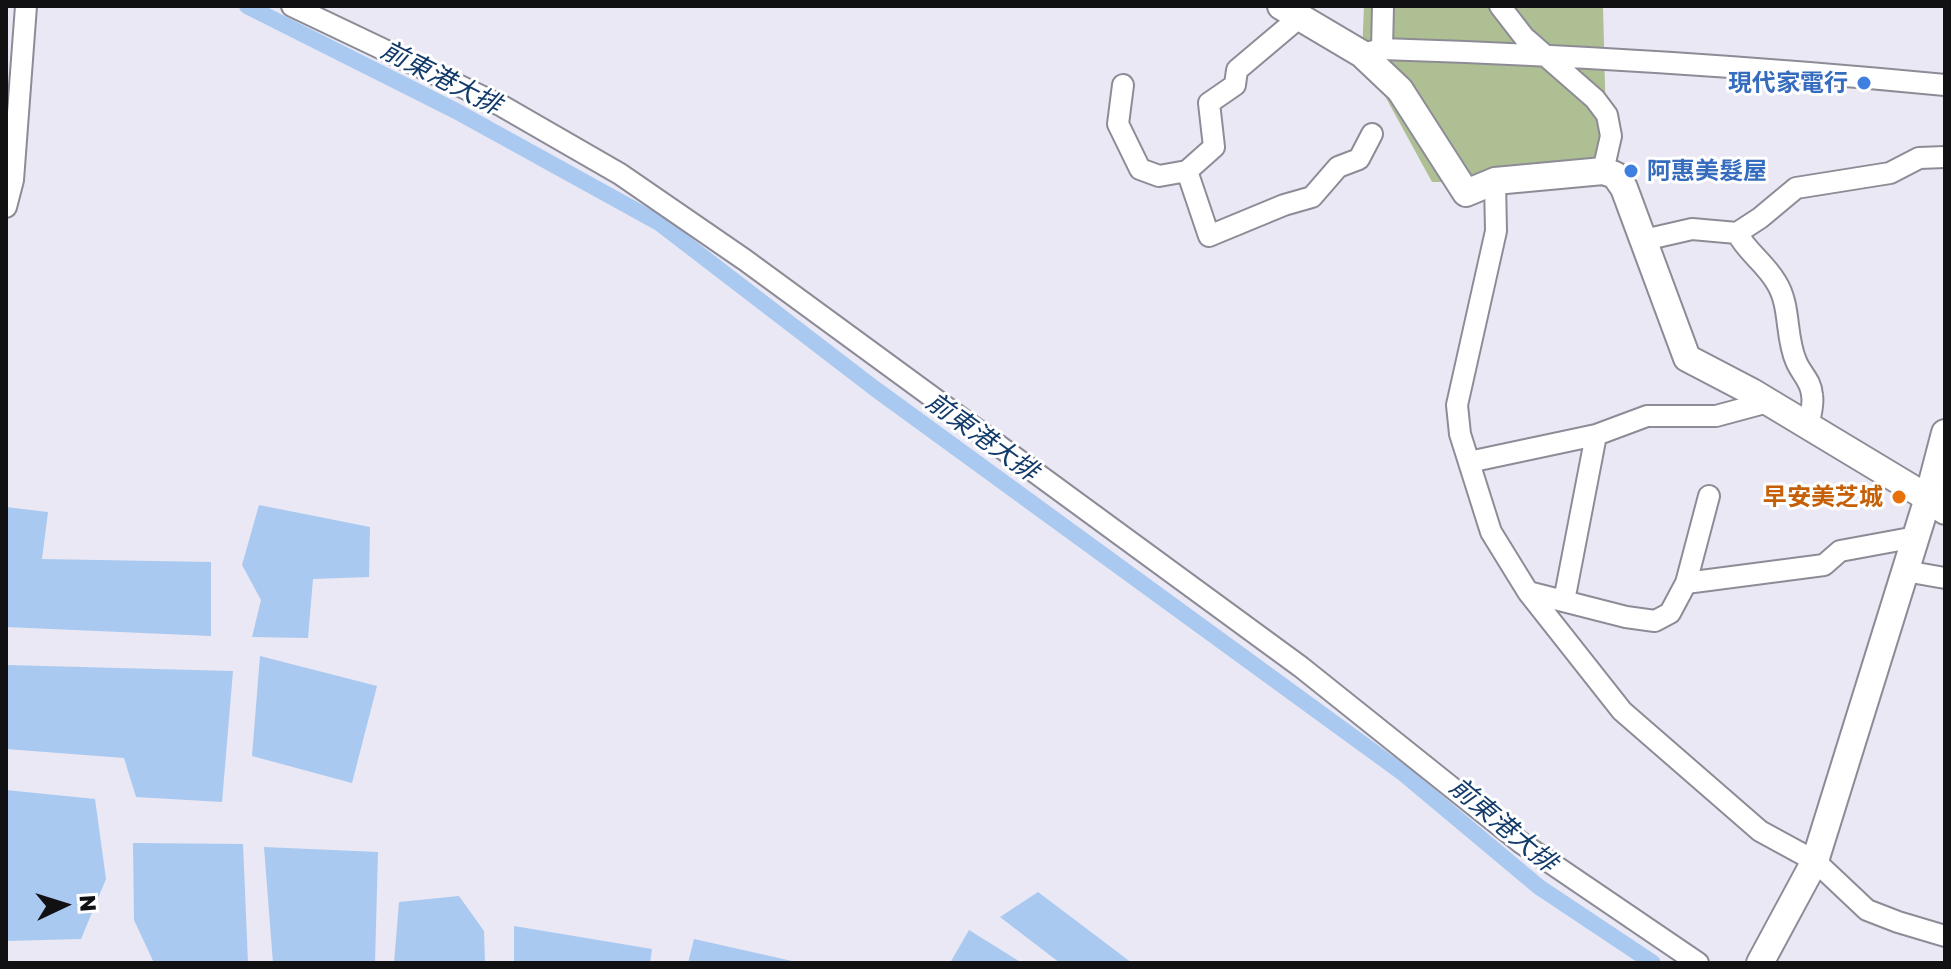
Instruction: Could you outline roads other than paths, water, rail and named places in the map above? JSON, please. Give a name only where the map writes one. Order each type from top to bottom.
[{"type":"main road","points":[[1291,11],[1372,52],[1466,193],[1495,181],[1603,171],[1615,175],[1624,188],[1687,358],[1768,402],[1936,504]]},
{"type":"main road","points":[[1760,963],[1815,861],[1916,537],[1936,504],[1945,433]]},
{"type":"street","points":[[6,207],[13,180],[24,65],[26,6]]},
{"type":"street","points":[[292,6],[502,106],[633,183],[745,260],[1301,667],[1520,842],[1698,963]]},
{"type":"street","points":[[1383,6],[1372,52],[1545,54],[1769,68],[1945,85]]},
{"type":"street","points":[[1500,6],[1524,37],[1595,99],[1607,115],[1611,136],[1603,171]]},
{"type":"street","points":[[1123,85],[1118,124],[1140,169],[1159,176],[1187,171],[1214,147],[1209,103],[1235,85],[1237,70],[1291,11]]},
{"type":"street","points":[[1187,171],[1209,236],[1284,205],[1312,197],[1338,167],[1359,159],[1372,134]]},
{"type":"street","points":[[1644,240],[1692,229],[1737,233],[1796,188],[1890,173],[1919,158],[1945,157]]},
{"type":"street","points":[[1495,181],[1496,231],[1457,405],[1460,434],[1491,532],[1528,592],[1622,711],[1760,831],[1815,861],[1867,910],[1945,936]]},
{"type":"street","points":[[1737,233],[1744,246],[1777,283],[1784,300],[1796,362],[1811,383],[1813,400],[1808,426]]},
{"type":"street","points":[[1469,462],[1596,435],[1647,416],[1716,416],[1768,402]]},
{"type":"street","points":[[1564,601],[1596,435]]},
{"type":"street","points":[[1528,592],[1626,617],[1655,621],[1670,613],[1686,583],[1709,496]]},
{"type":"street","points":[[1686,583],[1824,565],[1840,551],[1916,537]]},
{"type":"street","points":[[1905,571],[1945,578]]},
{"type":"water","points":[[259,505],[370,527],[369,577],[313,579],[308,638],[252,637],[261,600],[242,565]]},
{"type":"water","points":[[6,507],[48,512],[42,559],[211,562],[211,636],[6,627]]},
{"type":"water","points":[[260,656],[377,686],[352,783],[252,756]]},
{"type":"water","points":[[6,665],[233,671],[222,802],[136,797],[124,758],[6,749]]},
{"type":"water","points":[[6,790],[95,799],[106,879],[81,939],[6,941]]},
{"type":"water","points":[[133,843],[243,844],[248,963],[154,963],[134,920]]},
{"type":"water","points":[[264,847],[378,852],[375,963],[273,963]]},
{"type":"water","points":[[1038,892],[1132,963],[1060,963],[1000,917]]},
{"type":"water","points":[[459,896],[484,931],[485,963],[394,963],[399,902]]},
{"type":"water","points":[[514,926],[652,949],[650,963],[514,963]]},
{"type":"water","points":[[969,930],[1022,963],[950,963]]},
{"type":"water","points":[[694,939],[801,963],[688,963]]},
{"type":"waterway","name":"前東港大排","points":[[247,6],[456,111],[659,223],[874,388],[1404,774],[1539,887],[1653,963]]},
{"type":"place","name":"現代家電行","points":[[1864,83]]},
{"type":"place","name":"阿惠美髮屋","points":[[1631,171]]},
{"type":"place","name":"早安美芝城","points":[[1899,497]]}]
